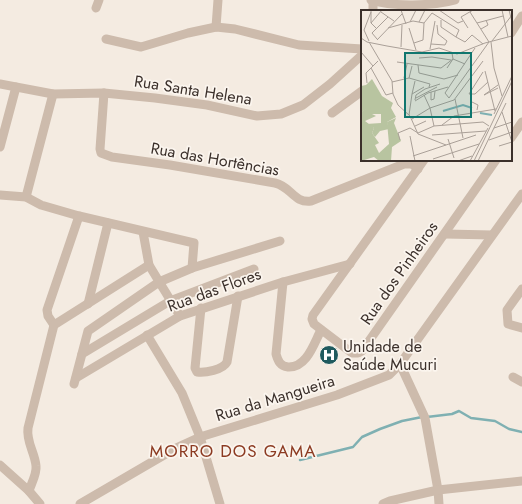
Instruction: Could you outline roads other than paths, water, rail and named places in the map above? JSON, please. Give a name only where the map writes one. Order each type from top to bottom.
[{"type":"street","points":[[216,27],[218,0]]},
{"type":"street","points":[[373,10],[372,0],[410,5],[433,4],[455,0]]},
{"type":"street","points":[[512,31],[522,16]]},
{"type":"street","points":[[106,39],[141,47],[188,33],[216,27],[235,29],[299,45],[361,49]]},
{"type":"street","name":"Rua Santa Helena","points":[[0,84],[53,94],[104,93],[185,102],[257,116],[281,114],[303,105],[330,84],[361,56]]},
{"type":"street","points":[[0,147],[16,87]]},
{"type":"street","points":[[332,113],[361,92]]},
{"type":"street","name":"Rua das Hortências","points":[[104,93],[100,149],[101,153],[112,157],[275,182],[286,187],[297,199],[305,201],[311,201],[404,164],[412,164],[418,169]]},
{"type":"street","points":[[26,197],[53,94]]},
{"type":"street","points":[[512,137],[522,122]]},
{"type":"street","points":[[350,264],[423,161]]},
{"type":"street","name":"Rua dos Pinheiros","points":[[350,264],[313,315],[312,319],[314,324],[321,330],[352,353],[358,353],[362,351],[495,161]]},
{"type":"street","name":"Rua da Mangueira","points":[[80,504],[176,448],[200,437],[338,395],[389,375],[400,364],[522,194]]},
{"type":"street","points":[[0,195],[26,197],[41,205],[79,216],[194,243],[192,268]]},
{"type":"street","points":[[54,325],[48,316],[47,310],[79,216]]},
{"type":"street","points":[[88,304],[108,223]]},
{"type":"street","points":[[143,232],[149,266],[180,316]]},
{"type":"street","points":[[445,234],[492,235]]},
{"type":"street","points":[[82,354],[88,331],[159,282],[192,268],[280,241]]},
{"type":"street","name":"Rua das Flores","points":[[82,354],[75,381],[147,335],[180,316],[283,282],[350,264]]},
{"type":"street","points":[[29,491],[36,470],[36,465],[28,438],[28,428],[54,325],[149,266]]},
{"type":"street","points":[[82,354],[170,300],[254,269]]},
{"type":"street","points":[[283,282],[276,354],[278,361],[285,366],[293,367],[299,364],[304,360],[321,330]]},
{"type":"street","points":[[522,289],[507,310],[508,324],[522,328]]},
{"type":"street","points":[[201,308],[194,368],[197,372],[225,366],[227,362],[238,296]]},
{"type":"street","points":[[147,335],[182,393],[200,437],[220,504]]},
{"type":"street","points":[[400,364],[425,418],[438,490],[439,504]]},
{"type":"street","points":[[513,377],[522,382]]},
{"type":"street","points":[[0,465],[29,491],[40,504]]},
{"type":"street","points":[[383,504],[438,490],[522,481]]},
{"type":"waterway","points":[[427,417],[452,414],[459,411],[471,418],[495,421],[509,429],[522,432]]},
{"type":"waterway","points":[[300,460],[353,447],[362,437],[380,429],[402,421],[422,417]]},
{"type":"place","name":"Unidade de Saúde Mucuri","points":[[329,355]]},
{"type":"district","name":"MORRO DOS GAMA","points":[[233,451]]}]
